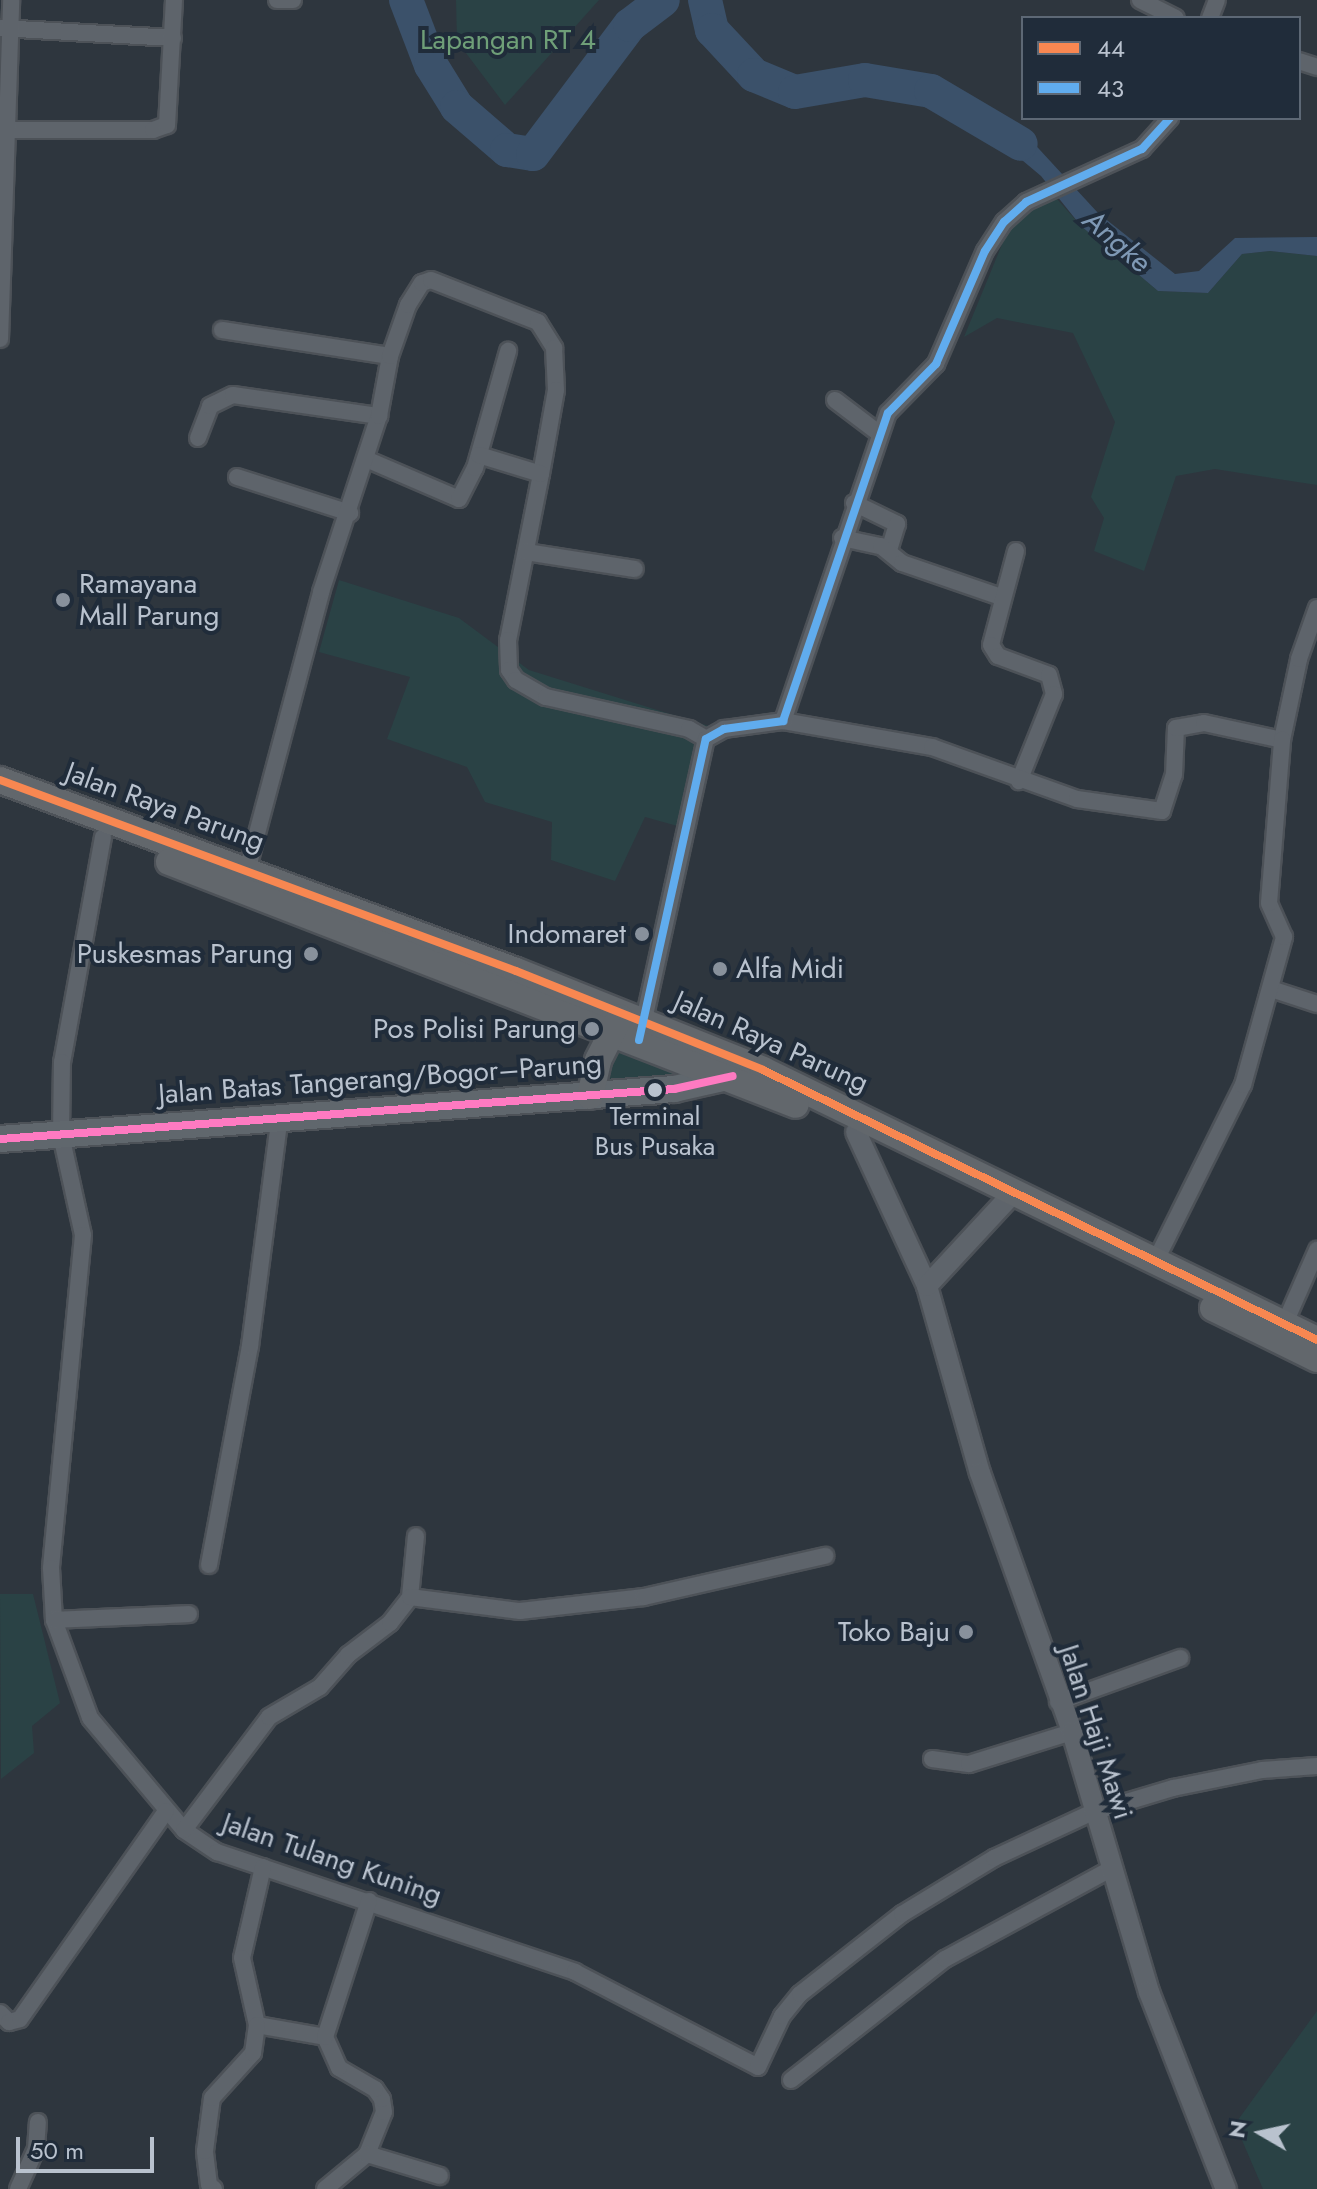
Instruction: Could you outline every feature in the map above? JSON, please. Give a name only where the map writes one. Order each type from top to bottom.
[{"type":"highway","name":"Jalan Raya Parung","points":[[0,780],[247,871],[295,898]]},
{"type":"highway","name":"Jalan Raya Parung","points":[[0,799],[103,837],[295,898],[630,1026],[763,1070],[1317,1359]]},
{"type":"highway","name":"Jalan Raya Parung","points":[[630,1026],[856,1132],[1155,1262],[1317,1340]]},
{"type":"highway","points":[[590,1096],[598,1060],[630,1026]]},
{"type":"main road","name":"Jalan Batas Tangerang/Bogor–Parung","points":[[0,1139],[674,1089],[763,1070]]},
{"type":"street","points":[[0,339],[5,28],[11,0]]},
{"type":"street","points":[[4,130],[161,129],[169,117],[174,0]]},
{"type":"street","points":[[277,0],[293,0]]},
{"type":"street","points":[[1140,0],[1172,16]]},
{"type":"street","points":[[5,28],[173,38]]},
{"type":"street","points":[[783,721],[842,538],[880,434],[896,402],[936,364],[994,233],[1026,202],[1142,149],[1168,120]]},
{"type":"street","points":[[247,871],[321,592],[350,513],[379,416],[390,356],[416,287],[431,280],[538,322],[554,348],[557,366],[541,474],[507,648],[516,680],[546,697],[689,729],[706,739]]},
{"type":"street","points":[[222,330],[390,356]]},
{"type":"street","points":[[366,459],[456,499],[479,455],[508,351]]},
{"type":"street","points":[[198,438],[210,406],[233,395],[379,416]]},
{"type":"street","points":[[835,400],[880,434]]},
{"type":"street","points":[[479,455],[541,474]]},
{"type":"street","points":[[237,477],[350,513]]},
{"type":"street","points":[[854,503],[897,524],[889,551]]},
{"type":"street","points":[[842,538],[889,551],[902,563],[1001,597]]},
{"type":"street","points":[[1016,551],[1001,597],[991,645],[998,656],[1049,675],[1054,694],[1019,781]]},
{"type":"street","points":[[526,552],[635,569]]},
{"type":"street","points":[[1155,1262],[1243,1085],[1284,937],[1269,903],[1282,740],[1302,648],[1317,608]]},
{"type":"street","points":[[630,1026],[706,739],[724,729],[783,721],[932,747],[1019,781],[1104,806],[1156,812],[1169,800],[1176,728],[1204,723],[1282,740]]},
{"type":"street","name":"Jalan Tulang Kuning","points":[[103,837],[62,1062],[61,1135],[83,1235],[51,1568],[54,1620],[90,1718],[184,1830],[217,1852],[575,1972],[758,2067],[790,2005],[885,1926],[994,1858],[1093,1812]]},
{"type":"street","points":[[1271,989],[1317,1004]]},
{"type":"street","points":[[209,1565],[250,1346],[280,1116]]},
{"type":"street","name":"Jalan Haji Mawi","points":[[856,1132],[927,1286],[980,1473],[1058,1702],[1072,1732],[1109,1870],[1149,1992],[1226,2189]]},
{"type":"street","points":[[927,1286],[1008,1199]]},
{"type":"street","points":[[1285,1323],[1317,1250]]},
{"type":"street","points":[[184,1830],[269,1717],[320,1687],[348,1655],[390,1623],[410,1597],[416,1536]]},
{"type":"street","points":[[410,1597],[520,1611],[644,1597],[825,1556]]},
{"type":"street","points":[[54,1620],[189,1614]]},
{"type":"street","points":[[1058,1702],[1180,1658]]},
{"type":"street","points":[[932,1759],[969,1764],[1072,1732]]},
{"type":"street","points":[[1093,1812],[1173,1788],[1262,1770],[1317,1766]]},
{"type":"street","points":[[0,2013],[11,2023],[20,2019],[166,1811]]},
{"type":"street","points":[[214,2189],[205,2160],[212,2098],[253,2053],[257,2025],[242,1958],[263,1867]]},
{"type":"street","points":[[791,2080],[945,1959],[1109,1870]]},
{"type":"street","points":[[325,2189],[367,2154],[384,2112],[382,2099],[375,2089],[339,2068],[325,2037],[369,1901]]},
{"type":"street","points":[[257,2025],[325,2037]]},
{"type":"street","points":[[18,2189],[36,2149],[38,2122]]},
{"type":"street","points":[[367,2154],[440,2176]]},
{"type":"green space","name":"Lapangan RT 4","points":[[456,0],[599,0],[505,105],[457,41]]},
{"type":"green space","points":[[1049,190],[1081,226],[1158,291],[1208,293],[1242,254],[1270,251],[1317,256],[1317,485],[1215,469],[1176,476],[1144,571],[1094,551],[1104,518],[1091,497],[1115,422],[1073,333],[997,318],[964,337],[1012,220]]},
{"type":"green space","points":[[339,580],[459,618],[529,670],[715,728],[692,830],[645,817],[615,881],[551,860],[552,822],[485,802],[467,767],[387,739],[410,677],[319,652]]},
{"type":"green space","points":[[615,1047],[679,1066],[674,1079],[613,1084],[604,1074]]},
{"type":"green space","points":[[0,1594],[33,1594],[60,1703],[32,1726],[34,1753],[1,1779]]},
{"type":"green space","points":[[1317,2011],[1317,2189],[1263,2189],[1235,2124]]},
{"type":"water","points":[[986,113],[1028,137],[1098,213],[1175,274],[1199,271],[1235,238],[1317,237],[1317,256],[1270,251],[1242,254],[1208,293],[1158,291],[1081,226],[1041,176],[978,123]]},
{"type":"waterway","name":"Angke","points":[[406,0],[431,65],[457,107],[507,150],[533,154],[630,25],[663,0]]},
{"type":"waterway","name":"Angke","points":[[705,0],[712,30],[754,75],[795,92],[865,80],[931,91],[1021,144]]},
{"type":"transit line","name":"43","points":[[639,1040],[706,739],[724,729],[783,721],[888,413],[936,364],[985,251],[1004,222],[1026,202],[1142,149],[1168,120]]},
{"type":"transit line","name":"44","points":[[0,780],[516,971],[763,1070],[1317,1340]]},
{"type":"transit line","points":[[0,1139],[674,1089],[733,1076]]},
{"type":"place","name":"Ramayana Mall Parung","points":[[63,600]]},
{"type":"place","name":"Indomaret","points":[[642,934]]},
{"type":"place","name":"Puskesmas Parung","points":[[311,954]]},
{"type":"place","name":"Alfa Midi","points":[[720,969]]},
{"type":"place","name":"Pos Polisi Parung","points":[[592,1029]]},
{"type":"place","name":"Terminal Bus Pusaka","points":[[655,1090]]},
{"type":"place","name":"Toko Baju","points":[[966,1632]]}]
